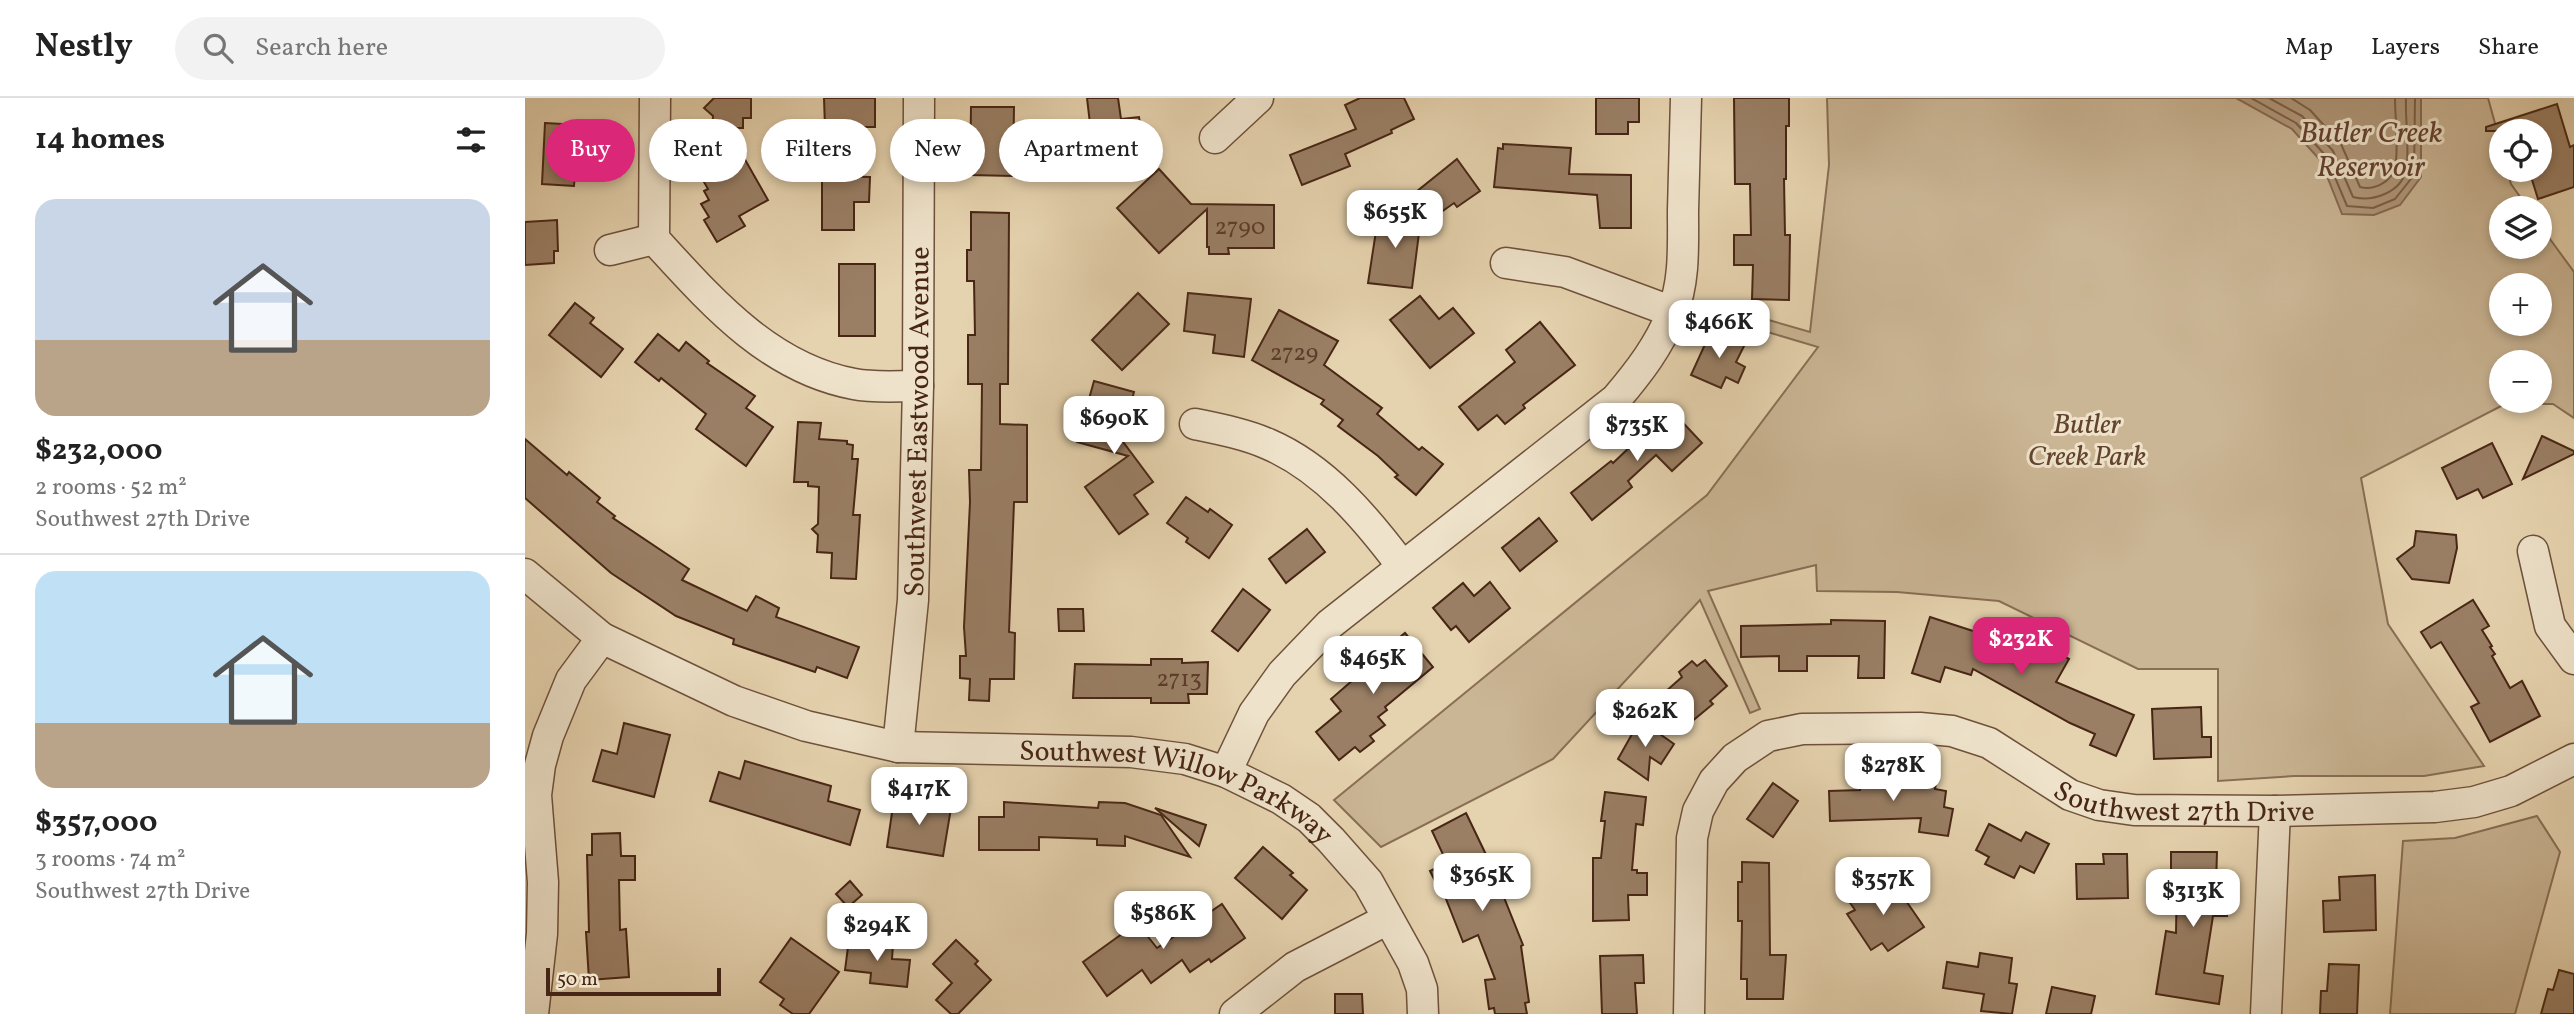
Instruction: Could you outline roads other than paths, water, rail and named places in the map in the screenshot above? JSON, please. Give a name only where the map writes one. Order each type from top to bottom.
[{"type":"street","points":[[655,98],[653,239],[714,304],[774,352],[813,373],[855,385],[918,386]]},
{"type":"street","name":"Southwest Eastwood Avenue","points":[[898,747],[913,600],[918,386],[919,98]]},
{"type":"street","points":[[1215,138],[1258,98]]},
{"type":"street","points":[[1226,772],[1254,713],[1282,674],[1330,624],[1616,398],[1639,373],[1673,312],[1679,286],[1686,98]]},
{"type":"street","points":[[610,250],[653,239]]},
{"type":"street","points":[[1506,263],[1565,272],[1673,312]]},
{"type":"street","points":[[1195,424],[1267,443],[1314,471],[1373,528],[1402,566]]},
{"type":"street","points":[[2533,551],[2550,626],[2574,659]]},
{"type":"street","name":"Southwest Willow Parkway","points":[[525,573],[602,638],[734,701],[806,726],[898,747],[1132,752],[1185,760],[1226,772],[1280,799],[1308,818],[1368,882],[1413,963],[1422,989],[1423,1014]]},
{"type":"street","points":[[533,1014],[542,933],[543,882],[536,795],[540,765],[548,736],[571,680],[602,638]]},
{"type":"street","name":"Southwest 27th Drive","points":[[1689,1014],[1692,838],[1698,811],[1714,781],[1735,758],[1767,736],[1802,729],[1920,728],[1952,731],[1989,743],[2070,795],[2099,805],[2134,810],[2405,809],[2474,802],[2511,791],[2574,759]]},
{"type":"street","points":[[2266,1014],[2275,811]]},
{"type":"street","points":[[1235,1014],[1295,967],[1388,919]]},
{"type":"water","name":"Butler Creek Reservoir","points":[[2236,98],[2421,98],[2421,177],[2400,205],[2374,215],[2342,214],[2321,161],[2292,129]]},
{"type":"park label","name":"Butler Creek Park","points":[[2087,439]]}]
